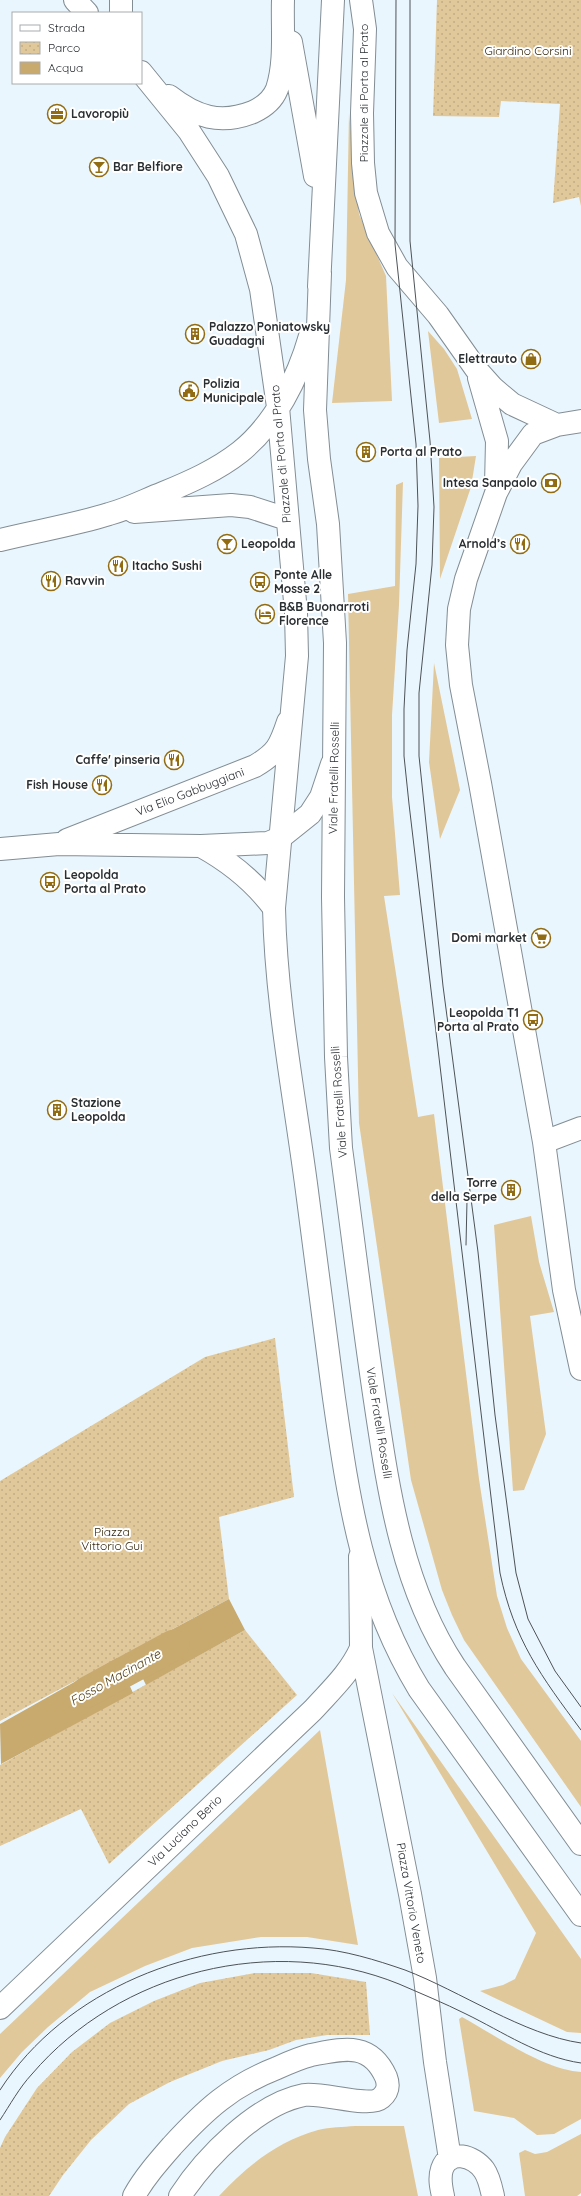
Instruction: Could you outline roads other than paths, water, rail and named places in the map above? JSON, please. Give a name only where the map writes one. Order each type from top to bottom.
[{"type":"main road","points":[[75,0],[86,12]]},
{"type":"main road","points":[[121,12],[122,0]]},
{"type":"main road","points":[[142,72],[172,98],[201,115],[228,120],[258,110],[270,100],[278,84],[281,61],[284,0]]},
{"type":"main road","points":[[284,0],[291,48],[315,171],[321,234]]},
{"type":"main road","points":[[0,540],[111,514],[188,483],[220,465],[250,442],[278,407],[291,387],[305,354],[318,303],[333,0]]},
{"type":"main road","name":"Piazzale di Porta al Prato","points":[[361,0],[365,29],[362,113],[363,163],[366,193],[378,233],[397,266],[438,314],[476,369],[498,394],[508,401],[556,424]]},
{"type":"main road","name":"Piazzale di Porta al Prato","points":[[142,72],[189,131],[210,162],[246,234],[261,290],[278,407],[287,520],[296,606],[297,656],[293,709]]},
{"type":"main road","name":"Viale Fratelli Rosselli","points":[[320,273],[315,410],[318,459],[328,524],[335,643],[333,897],[335,1024],[341,1148],[384,1461],[394,1513],[419,1598],[446,1654],[581,1844]]},
{"type":"main road","name":"Piazzale di Porta al Prato","points":[[476,369],[497,441],[496,493]]},
{"type":"main road","points":[[556,424],[581,421]]},
{"type":"main road","name":"Piazzale di Porta al Prato","points":[[544,1142],[461,685],[457,628],[466,579],[496,493],[518,452],[528,438],[538,431],[556,424]]},
{"type":"main road","points":[[111,514],[231,505],[250,507],[287,520]]},
{"type":"main road","points":[[293,709],[274,908],[275,937],[288,1056],[344,1465],[360,1552],[374,1595],[402,1662],[419,1689],[581,1915]]},
{"type":"main road","name":"Via Elio Gabbuggiani","points":[[59,844],[255,766],[272,756],[282,743],[293,709]]},
{"type":"main road","name":"Via Elio Gabbuggiani","points":[[0,849],[59,844],[201,846],[268,843],[280,838],[300,823],[316,806],[329,779],[335,755]]},
{"type":"main road","name":"Via Elio Gabbuggiani","points":[[201,846],[226,860],[239,871],[263,894],[274,908]]},
{"type":"main road","points":[[581,1128],[544,1142],[564,1290],[581,1369]]},
{"type":"main road","name":"Piazza Vittorio Veneto","points":[[360,1552],[361,1648],[410,1894],[425,1978],[435,2062],[450,2158]]},
{"type":"main road","name":"Via Luciano Berio","points":[[0,2008],[312,1710],[344,1677],[354,1664],[361,1648]]},
{"type":"main road","points":[[134,2196],[146,2177],[182,2136],[222,2097],[248,2080],[293,2061],[336,2050],[362,2051],[371,2056],[378,2064],[388,2082],[388,2089],[380,2099],[371,2102],[319,2094],[304,2095],[277,2105],[240,2130],[197,2173],[180,2196]]},
{"type":"main road","points":[[443,2196],[440,2181],[442,2168],[450,2158],[460,2156],[468,2156],[479,2164],[489,2180],[493,2196]]},
{"type":"water","points":[[229,1599],[245,1630],[146,1685],[130,1652]]},
{"type":"water","points":[[117,1658],[133,1693],[1,1764],[0,1724]]},
{"type":"waterway","name":"Fosso Macinante","points":[[87,1692],[174,1645]]},
{"type":"tram line","points":[[396,0],[395,244],[416,444],[418,506],[416,564],[407,650],[404,709],[404,756],[409,804],[500,1573],[506,1597],[521,1638],[541,1674],[581,1730]]},
{"type":"tram line","points":[[410,0],[410,241],[430,441],[434,507],[432,565],[419,693],[419,756],[443,986],[478,1252],[495,1415],[516,1573],[528,1619],[555,1671],[581,1707]]},
{"type":"tram line","points":[[466,1245],[467,1201]]},
{"type":"tram line","points":[[0,2090],[27,2054],[60,2024],[97,1998],[137,1977],[180,1962],[224,1952],[269,1947],[325,1949],[348,1953],[383,1963],[426,1979],[537,2031],[581,2043]]},
{"type":"tram line","points":[[0,2120],[27,2079],[68,2038],[109,2009],[154,1987],[201,1971],[251,1963],[301,1962],[351,1969],[399,1984],[466,2014],[536,2050],[566,2060],[581,2063]]},
{"type":"place","name":"Lavoropiù","points":[[57,114]]},
{"type":"place","name":"Bar Belfiore","points":[[99,167]]},
{"type":"place","name":"Palazzo Poniatowsky Guadagni","points":[[195,334]]},
{"type":"place","name":"Elettrauto","points":[[531,359]]},
{"type":"place","name":"Polizia Municipale","points":[[189,391]]},
{"type":"place","name":"Porta al Prato","points":[[366,452]]},
{"type":"place","name":"Intesa Sanpaolo","points":[[551,483]]},
{"type":"place","name":"Leopolda","points":[[227,544]]},
{"type":"place","name":"Arnold’s","points":[[520,544]]},
{"type":"place","name":"Itacho Sushi","points":[[118,566]]},
{"type":"place","name":"Ravvin","points":[[51,581]]},
{"type":"place","name":"Ponte Alle Mosse 2","points":[[260,582]]},
{"type":"place","name":"B&B Buonarroti Florence","points":[[265,614]]},
{"type":"place","name":"Caffe' pinseria","points":[[174,760]]},
{"type":"place","name":"Fish House","points":[[102,785]]},
{"type":"place","name":"Leopolda Porta al Prato","points":[[50,882]]},
{"type":"place","name":"Domi market","points":[[541,938]]},
{"type":"place","name":"Leopolda T1 Porta al Prato","points":[[533,1020]]},
{"type":"place","name":"Stazione Leopolda","points":[[57,1110]]},
{"type":"place","name":"Torre della Serpe","points":[[511,1190]]},
{"type":"park label","name":"Giardino Corsini","points":[[528,51]]},
{"type":"park label","name":"Piazza Vittorio Gui","points":[[112,1539]]}]
